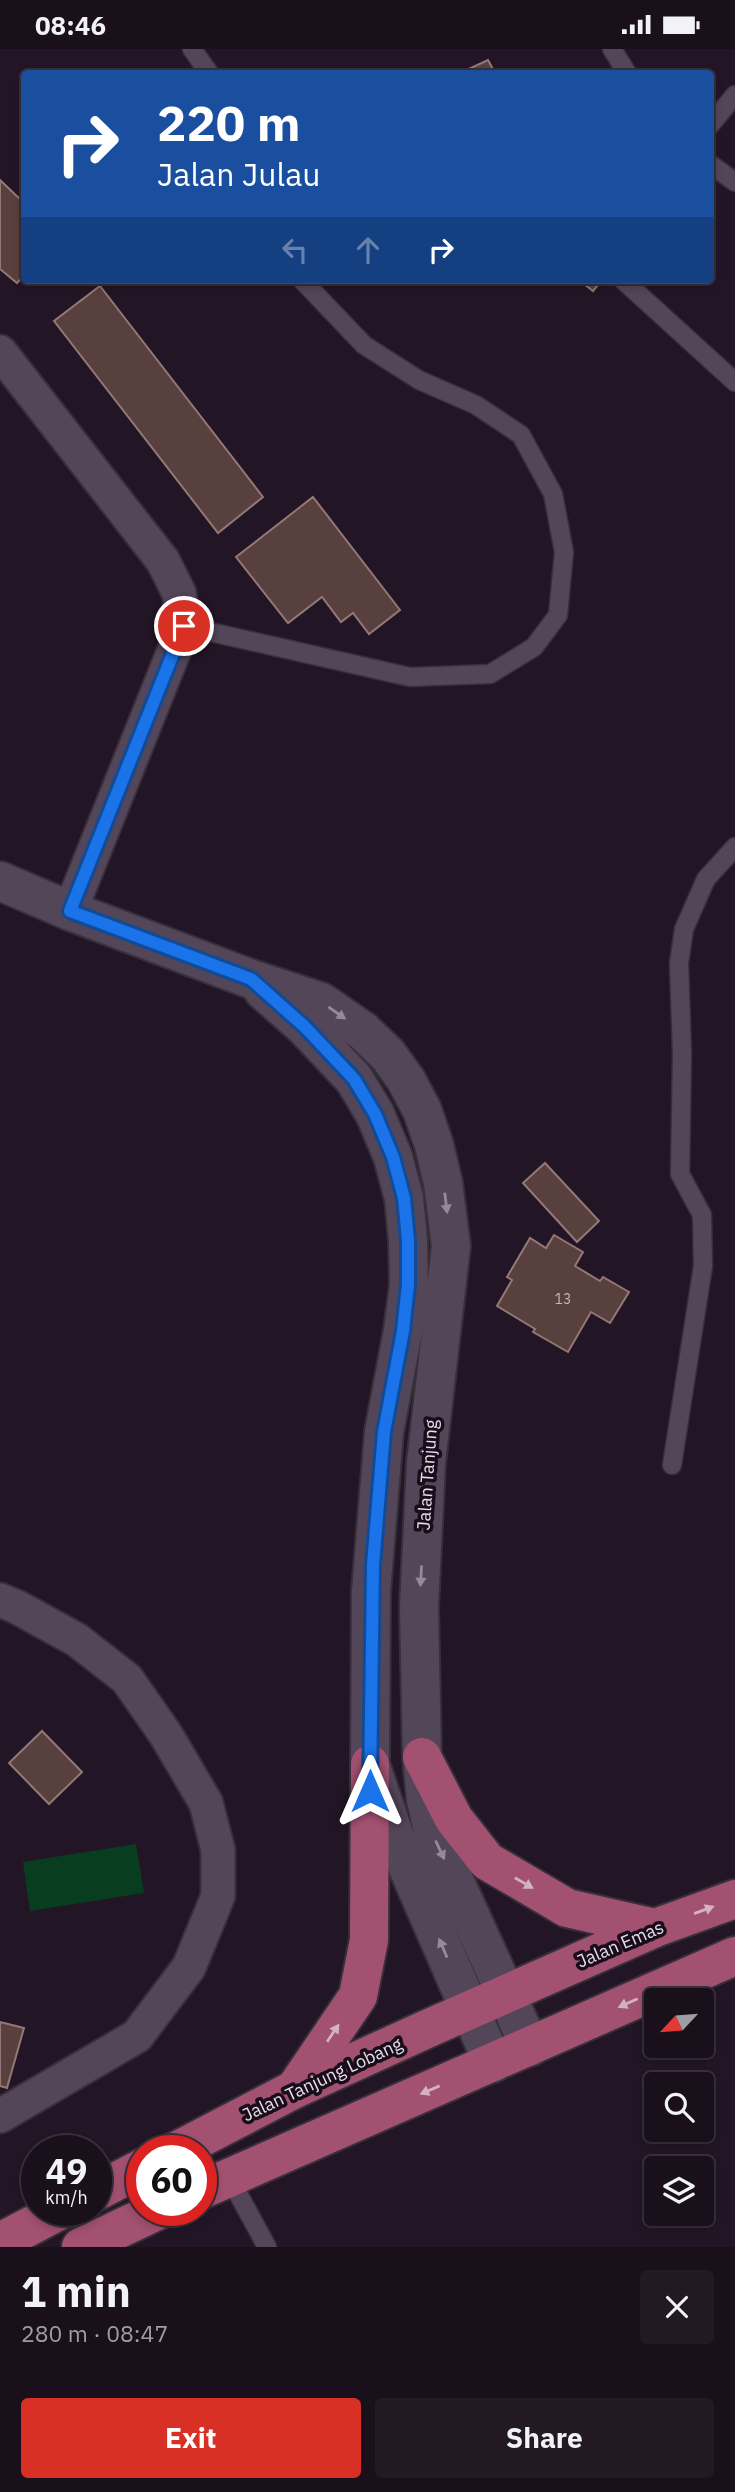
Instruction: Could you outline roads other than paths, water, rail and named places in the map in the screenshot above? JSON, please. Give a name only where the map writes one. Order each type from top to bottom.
[{"type":"main road","points":[[422,1757],[454,1819],[488,1861],[567,1907],[654,1928]]},
{"type":"main road","points":[[295,2089],[358,1996],[369,1940],[370,1764]]},
{"type":"main road","name":"Jalan Emas","points":[[470,2010],[654,1928],[735,1899]]},
{"type":"main road","points":[[217,2182],[735,1956]]},
{"type":"main road","name":"Jalan Tanjung Lobang","points":[[207,2135],[295,2089],[470,2010]]},
{"type":"main road","points":[[0,2242],[30,2226]]},
{"type":"main road","points":[[81,2247],[126,2226]]},
{"type":"street","points":[[0,352],[163,561],[178,593],[184,626],[70,911]]},
{"type":"street","name":"Jalan Tanjung","points":[[5,885],[251,979],[321,1002],[363,1031],[388,1055],[406,1080],[422,1111],[434,1145],[443,1184],[450,1246],[426,1463],[419,1607],[425,1800],[434,1836],[530,2047]]},
{"type":"street","name":"Jalan Tanjung","points":[[251,979],[305,1027],[354,1079],[375,1114],[393,1157],[404,1198],[408,1285],[403,1331],[384,1432],[371,1592],[370,1764],[396,1840],[493,2063]]},
{"type":"street","points":[[0,1600],[77,1640],[127,1679],[166,1734],[206,1803],[218,1850],[218,1896],[189,1967],[137,2036],[0,2116]]},
{"type":"lane","points":[[192,49],[207,70]]},
{"type":"lane","points":[[612,49],[625,70]]},
{"type":"lane","points":[[714,120],[735,95]]},
{"type":"lane","points":[[714,167],[735,182]]},
{"type":"lane","points":[[184,626],[410,677],[490,674],[534,647],[558,615],[564,552],[553,494],[521,435],[476,405],[419,380],[364,345],[306,284]]},
{"type":"lane","points":[[626,284],[735,382]]},
{"type":"lane","points":[[672,1465],[703,1266],[702,1215],[680,1174],[681,1054],[678,963],[684,929],[706,879],[735,847]]},
{"type":"lane","points":[[217,2185],[267,2247]]}]
